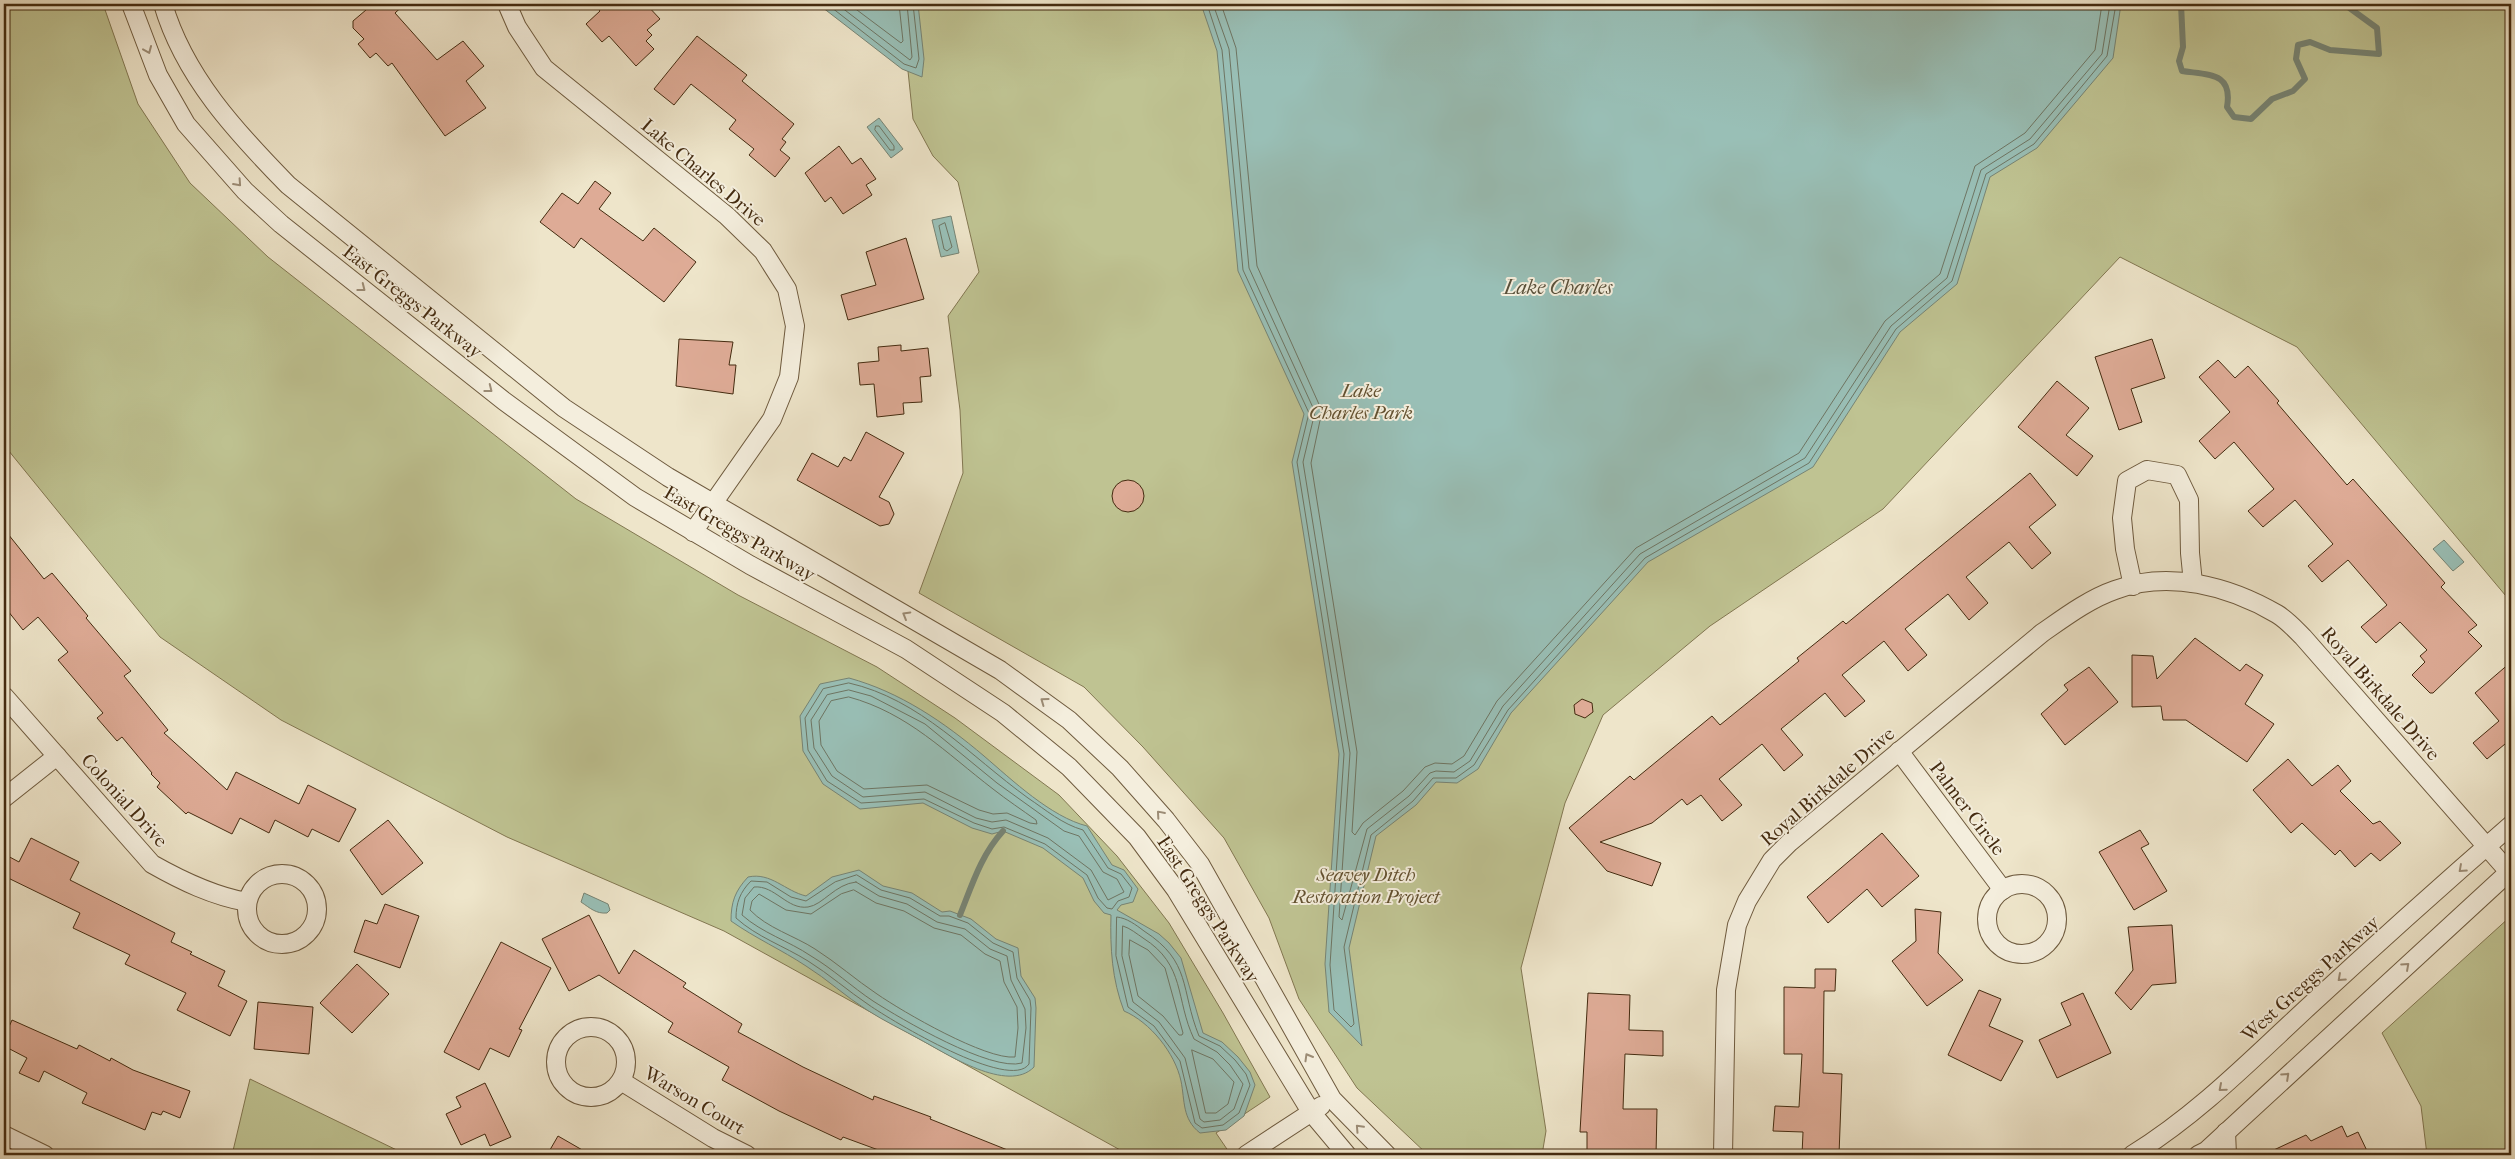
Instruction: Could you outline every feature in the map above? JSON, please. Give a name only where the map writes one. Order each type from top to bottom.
[{"type":"street","name":"East Greggs Parkway","points":[[131,4],[158,75],[186,124],[245,191],[281,224],[504,401],[635,497],[750,566],[906,649],[1002,713],[1069,768],[1137,837],[1176,890],[1312,1112]]},
{"type":"street","name":"East Greggs Parkway","points":[[163,4],[169,27],[197,78],[223,116],[288,185],[564,408],[668,477],[714,502],[1000,670],[1069,720],[1120,768],[1166,820],[1200,864],[1332,1099]]},
{"type":"street","name":"Lake Charles Drive","points":[[507,4],[517,27],[544,68],[727,216],[763,251],[787,289],[795,326],[789,377],[772,419],[693,532]]},
{"type":"street","points":[[2133,586],[2125,549],[2122,518],[2127,481],[2147,470],[2177,476],[2190,500],[2190,553],[2193,583]]},
{"type":"street","name":"Royal Birkdale Drive","points":[[1723,1155],[1726,990],[1737,925],[1746,901],[1772,860],[1790,842],[2042,633],[2073,612],[2115,590],[2159,581],[2205,584],[2232,592],[2278,615],[2303,636],[2510,871]]},
{"type":"street","name":"Colonial Drive","points":[[5,700],[152,864],[184,882],[228,899],[247,902]]},
{"type":"street","name":"Palmer Circle","points":[[1899,751],[2003,890]]},
{"type":"street","name":"Colonial Drive","points":[[4,798],[57,756]]},
{"type":"street","name":"West Greggs Parkway","points":[[2132,1155],[2160,1138],[2221,1089],[2511,825]]},
{"type":"street","points":[[2198,1155],[2226,1132],[2510,871]]},
{"type":"street","points":[[287,875],[304,882],[312,890],[317,902],[317,914],[314,925],[308,934],[288,945],[276,945],[266,941],[250,926],[246,915],[247,902],[251,891],[259,882],[270,876],[287,875]]},
{"type":"street","points":[[2022,884],[2034,886],[2045,892],[2052,902],[2057,914],[2056,926],[2053,936],[2038,951],[2016,954],[1997,944],[1991,935],[1987,925],[1987,913],[1991,902],[2003,890],[2022,884]]},
{"type":"street","name":"Warson Court","points":[[590,1026],[601,1027],[612,1033],[626,1051],[627,1063],[621,1081],[610,1092],[599,1096],[587,1097],[566,1087],[558,1071],[556,1054],[561,1043],[573,1031],[590,1026]]},
{"type":"street","name":"Warson Court","points":[[621,1081],[713,1138],[747,1155]]},
{"type":"street","points":[[1246,1155],[1332,1099],[1387,1155]]},
{"type":"street","points":[[1312,1112],[1347,1155]]},
{"type":"street","points":[[2226,1132],[2227,1155]]},
{"type":"street","points":[[4,1135],[45,1155]]},
{"type":"green space","points":[[4,4],[103,4],[138,104],[190,183],[268,257],[576,499],[738,595],[877,667],[955,718],[1059,795],[1117,856],[1169,923],[1223,1013],[1270,1097],[1216,1133],[1231,1155],[1125,1155],[1122,1151],[724,931],[507,837],[281,720],[160,637],[4,445]]},
{"type":"green space","name":"Lake Charles Park","points":[[901,4],[2511,4],[2511,602],[2297,347],[2120,257],[1883,509],[1710,626],[1603,715],[1565,803],[1521,968],[1546,1131],[1542,1155],[1428,1155],[1357,1088],[1299,999],[1269,918],[1224,838],[1143,747],[1084,687],[919,593],[963,473],[960,410],[948,316],[979,272],[958,182],[933,156],[913,119]]},
{"type":"green space","points":[[2511,916],[2511,1155],[2427,1155],[2421,1106],[2382,1033]]},
{"type":"green space","points":[[250,1079],[407,1155],[232,1155]]},
{"type":"water","points":[[818,4],[918,4],[924,59],[922,77],[902,69]]},
{"type":"water","name":"Lake Charles","points":[[1201,4],[2121,4],[2113,58],[2037,148],[1990,177],[1957,284],[1900,332],[1813,467],[1648,562],[1511,713],[1478,769],[1457,783],[1436,782],[1416,805],[1376,836],[1349,948],[1362,1046],[1329,1012],[1325,964],[1339,754],[1292,462],[1304,414],[1238,271],[1217,51]]},
{"type":"water","points":[[879,118],[903,149],[891,158],[867,127]]},
{"type":"water","points":[[951,216],[959,253],[941,257],[932,220]]},
{"type":"water","points":[[2444,540],[2464,562],[2453,571],[2433,549]]},
{"type":"water","points":[[849,678],[886,691],[921,710],[969,743],[1032,797],[1060,815],[1087,826],[1112,865],[1124,870],[1138,889],[1133,902],[1121,905],[1117,910],[1159,934],[1169,943],[1181,958],[1203,1033],[1222,1042],[1250,1072],[1255,1085],[1244,1116],[1226,1130],[1200,1133],[1194,1128],[1185,1109],[1178,1070],[1167,1049],[1143,1023],[1124,1011],[1117,988],[1113,964],[1111,915],[1104,913],[1094,901],[1083,878],[1043,848],[1003,831],[992,834],[972,828],[923,803],[860,809],[823,784],[803,751],[800,716],[820,684]]},
{"type":"water","points":[[859,870],[883,886],[912,893],[942,912],[950,911],[971,919],[996,939],[1018,948],[1021,976],[1035,998],[1034,1067],[1023,1074],[1009,1076],[994,1074],[961,1062],[873,1014],[806,966],[731,921],[735,897],[748,877],[756,876],[771,879],[798,894],[806,896],[832,877]]},
{"type":"water","points":[[584,893],[608,904],[610,910],[607,913],[596,912],[581,902]]},
{"type":"building","points":[[373,4],[405,4],[395,13],[437,60],[463,41],[484,66],[466,81],[486,108],[445,136],[392,63],[388,66],[376,53],[370,58],[358,44],[364,39],[353,28],[353,21]]},
{"type":"building","points":[[594,4],[646,4],[660,19],[647,30],[652,35],[646,41],[654,49],[636,66],[609,36],[602,42],[586,24],[600,11]]},
{"type":"building","points":[[697,36],[747,75],[742,81],[794,124],[782,139],[786,142],[780,150],[790,158],[775,177],[749,155],[754,149],[729,129],[736,120],[691,84],[674,105],[654,89]]},
{"type":"building","points":[[839,146],[852,164],[861,158],[876,179],[866,185],[872,195],[843,214],[831,197],[825,202],[805,173]]},
{"type":"building","points":[[595,181],[611,193],[599,209],[643,241],[654,228],[696,262],[664,302],[581,238],[574,248],[540,222],[562,193],[578,204]]},
{"type":"building","points":[[906,238],[924,299],[848,320],[841,295],[876,285],[866,252]]},
{"type":"building","points":[[679,339],[733,342],[729,365],[736,365],[733,394],[676,386]]},
{"type":"building","points":[[2152,339],[2165,378],[2131,389],[2142,422],[2119,430],[2095,357]]},
{"type":"building","points":[[901,345],[901,351],[928,348],[931,376],[920,377],[922,402],[903,403],[904,414],[877,417],[874,384],[860,385],[858,363],[879,361],[878,347]]},
{"type":"building","points":[[2218,360],[2235,378],[2248,366],[2347,485],[2353,479],[2445,583],[2441,587],[2477,625],[2468,632],[2482,646],[2433,693],[2430,693],[2412,675],[2425,662],[2420,656],[2427,650],[2400,622],[2376,643],[2361,627],[2387,605],[2348,560],[2322,582],[2308,566],[2333,544],[2295,500],[2263,527],[2248,511],[2274,489],[2234,442],[2215,459],[2199,441],[2230,412],[2199,377]]},
{"type":"building","points":[[2057,381],[2089,408],[2066,435],[2093,456],[2077,476],[2018,427]]},
{"type":"building","points":[[866,432],[904,453],[879,497],[889,502],[894,514],[889,524],[880,526],[797,480],[812,453],[838,467],[844,457],[851,461]]},
{"type":"building","points":[[2030,473],[2056,505],[2029,527],[2051,553],[2032,569],[2009,542],[1966,577],[1988,603],[1969,620],[1948,594],[1905,629],[1927,655],[1908,671],[1884,641],[1842,675],[1865,701],[1845,717],[1825,693],[1781,729],[1803,755],[1784,771],[1762,744],[1719,779],[1742,805],[1722,821],[1701,795],[1687,805],[1682,799],[1652,823],[1600,842],[1661,863],[1652,886],[1607,871],[1569,828],[1630,776],[1634,780],[1712,716],[1720,725],[1799,661],[1797,658],[1843,621],[1846,624]]},
{"type":"building","points":[[1128,480],[1139,485],[1144,496],[1139,507],[1128,512],[1117,507],[1112,496],[1117,485]]},
{"type":"building","points":[[4,529],[44,579],[52,573],[88,616],[86,618],[131,671],[124,676],[168,730],[164,733],[227,790],[236,772],[299,804],[308,785],[356,809],[339,842],[312,829],[308,837],[275,820],[269,833],[240,818],[232,834],[188,812],[186,814],[157,787],[160,783],[122,737],[117,741],[97,718],[103,713],[58,660],[68,652],[38,617],[23,630],[4,606]]},
{"type":"building","points":[[2195,638],[2240,671],[2246,664],[2263,675],[2245,704],[2274,724],[2247,762],[2186,720],[2163,720],[2161,706],[2132,707],[2132,655],[2153,656],[2157,679]]},
{"type":"building","points":[[2511,662],[2511,739],[2487,759],[2473,743],[2499,721],[2475,693]]},
{"type":"building","points":[[2089,667],[2118,702],[2065,745],[2041,714],[2068,690],[2064,685]]},
{"type":"building","points":[[1582,699],[1592,703],[1593,712],[1585,718],[1575,714],[1574,705]]},
{"type":"building","points":[[2288,759],[2312,786],[2338,765],[2351,781],[2340,791],[2373,824],[2380,821],[2401,843],[2380,861],[2371,853],[2355,867],[2340,850],[2335,855],[2302,823],[2291,833],[2253,790]]},
{"type":"building","points":[[388,820],[423,863],[382,895],[350,850]]},
{"type":"building","points":[[2140,830],[2149,844],[2141,848],[2167,891],[2134,910],[2099,852]]},
{"type":"building","points":[[1882,833],[1919,876],[1882,907],[1867,889],[1828,923],[1807,897]]},
{"type":"building","points":[[31,838],[79,862],[70,880],[175,933],[171,942],[192,952],[190,954],[225,971],[218,986],[247,1001],[230,1036],[177,1010],[186,993],[125,964],[130,955],[73,928],[80,913],[4,876],[4,854],[19,862]]},
{"type":"building","points":[[385,904],[419,916],[400,968],[354,952],[365,920],[377,924]]},
{"type":"building","points":[[1915,909],[1941,912],[1938,953],[1963,980],[1927,1006],[1892,961],[1916,941]]},
{"type":"building","points":[[589,915],[619,974],[634,950],[686,983],[683,987],[742,1024],[738,1032],[803,1067],[873,1100],[874,1096],[931,1117],[930,1119],[1020,1155],[892,1155],[843,1137],[841,1140],[779,1111],[722,1080],[729,1067],[668,1032],[673,1023],[599,975],[569,991],[542,939]]},
{"type":"building","points":[[2172,925],[2176,983],[2152,985],[2131,1010],[2115,993],[2133,970],[2128,927]]},
{"type":"building","points":[[501,942],[551,968],[519,1029],[522,1030],[509,1057],[490,1048],[479,1070],[444,1052]]},
{"type":"building","points":[[357,964],[389,994],[352,1033],[320,1003]]},
{"type":"building","points":[[1815,969],[1836,969],[1835,991],[1824,991],[1823,1073],[1842,1074],[1839,1155],[1802,1155],[1803,1132],[1773,1131],[1775,1106],[1799,1107],[1802,1054],[1784,1054],[1784,987],[1815,988]]},
{"type":"building","points":[[1979,990],[2001,999],[1989,1026],[2023,1041],[2001,1081],[1948,1055]]},
{"type":"building","points":[[1588,993],[1630,995],[1629,1030],[1663,1031],[1663,1056],[1625,1054],[1623,1109],[1657,1109],[1656,1155],[1587,1155],[1587,1132],[1580,1132]]},
{"type":"building","points":[[2083,993],[2111,1053],[2057,1078],[2039,1040],[2071,1025],[2061,1003]]},
{"type":"building","points":[[258,1002],[313,1007],[309,1054],[254,1049]]},
{"type":"building","points":[[12,1020],[77,1049],[79,1045],[110,1061],[111,1058],[133,1070],[190,1091],[180,1118],[163,1111],[161,1115],[152,1112],[145,1130],[82,1103],[87,1093],[44,1071],[39,1082],[19,1073],[27,1058],[4,1046],[4,1038]]},
{"type":"building","points":[[485,1083],[511,1137],[490,1146],[485,1134],[461,1145],[446,1114],[461,1107],[456,1097]]},
{"type":"building","points":[[2342,1126],[2347,1137],[2358,1132],[2369,1155],[2263,1155],[2306,1135],[2311,1141]]},
{"type":"building","points":[[558,1136],[591,1155],[547,1155]]},
{"type":"waterway","points":[[2181,4],[2183,47],[2179,61],[2182,71],[2210,75],[2223,81],[2228,96],[2227,107],[2234,117],[2251,119],[2272,99],[2293,91],[2305,79],[2296,59],[2298,45],[2310,42],[2330,50],[2379,54],[2377,28],[2344,4]]},
{"type":"waterway","points":[[960,915],[983,860],[1003,831]]},
{"type":"park label","name":"Seavey Ditch Restoration Project","points":[[1366,885]]}]
